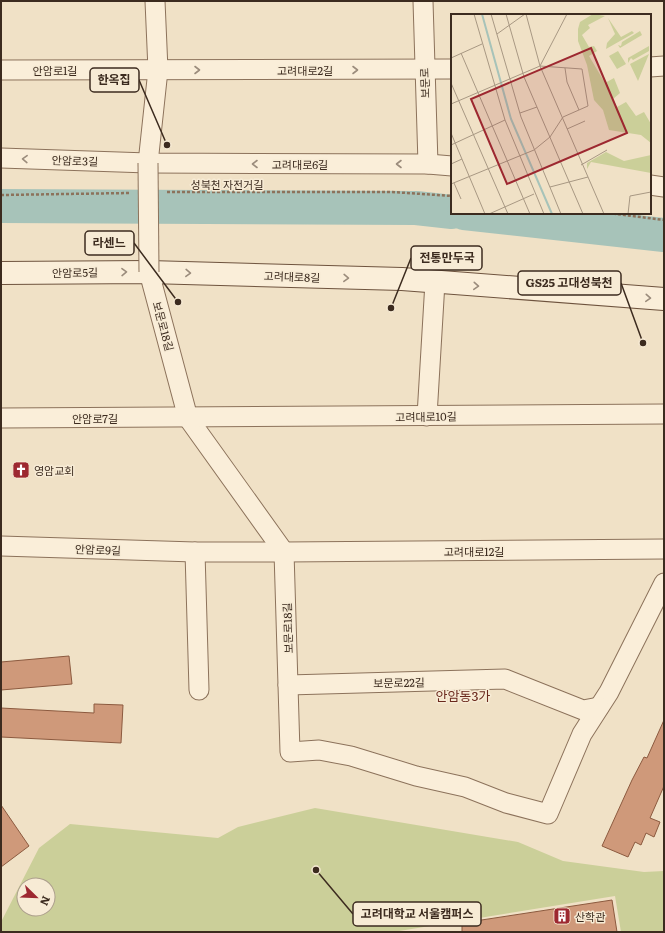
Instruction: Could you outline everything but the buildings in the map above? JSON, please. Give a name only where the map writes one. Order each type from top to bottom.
[{"type":"main road","name":"안암로5길","points":[[1,273],[149,272]]},
{"type":"main road","name":"고려대로8길","points":[[149,272],[394,279],[664,299]]},
{"type":"street","points":[[148,163],[158,70],[155,1]]},
{"type":"street","name":"보문로","points":[[423,1],[428,164]]},
{"type":"street","points":[[651,67],[664,66]]},
{"type":"street","name":"고려대로2길","points":[[158,70],[451,69]]},
{"type":"street","name":"안암로1길","points":[[1,70],[158,70]]},
{"type":"street","name":"안암로3길","points":[[1,158],[148,163]]},
{"type":"street","name":"고려대로6길","points":[[148,163],[428,164],[451,166]]},
{"type":"street","name":"보문로18길","points":[[148,163],[149,272],[188,418],[284,552],[290,752],[319,750],[351,756],[416,776],[465,787],[506,803],[548,814],[582,734],[600,707]]},
{"type":"street","points":[[651,185],[664,186]]},
{"type":"street","points":[[427,416],[435,282]]},
{"type":"street","name":"고려대로10길","points":[[188,418],[664,414]]},
{"type":"street","name":"안암로7길","points":[[1,418],[188,418]]},
{"type":"street","name":"안암로9길","points":[[1,546],[195,552],[284,552]]},
{"type":"street","name":"고려대로12길","points":[[284,552],[664,549]]},
{"type":"street","points":[[195,552],[199,690]]},
{"type":"street","points":[[600,707],[664,584]]},
{"type":"street","name":"보문로22길","points":[[288,685],[505,679],[584,710],[600,707]]},
{"type":"path","points":[[1,195],[131,192]]},
{"type":"path","name":"성북천 자전거길","points":[[162,192],[392,192],[451,196]]},
{"type":"path","points":[[616,214],[664,220]]},
{"type":"green space","points":[[315,808],[518,842],[563,861],[644,872],[664,871],[664,932],[621,932],[615,896],[393,932],[1,932],[1,922],[16,893],[16,917],[56,917],[56,877],[24,877],[39,848],[70,824],[218,838],[238,827]]},
{"type":"waterway","points":[[1,206],[416,208],[451,212]]},
{"type":"waterway","points":[[473,214],[664,235]]},
{"type":"place","name":"한옥집","points":[[167,145]]},
{"type":"place","name":"라센느","points":[[178,302]]},
{"type":"place","name":"전통만두국","points":[[391,308]]},
{"type":"place","name":"GS25 고대성북천","points":[[643,343]]},
{"type":"place","name":"영암교회","points":[[21,470]]},
{"type":"place","name":"고려대학교 서울캠퍼스","points":[[316,870]]},
{"type":"place","name":"산학관","points":[[562,916]]},
{"type":"district","name":"안암동3가","points":[[463,695]]}]
